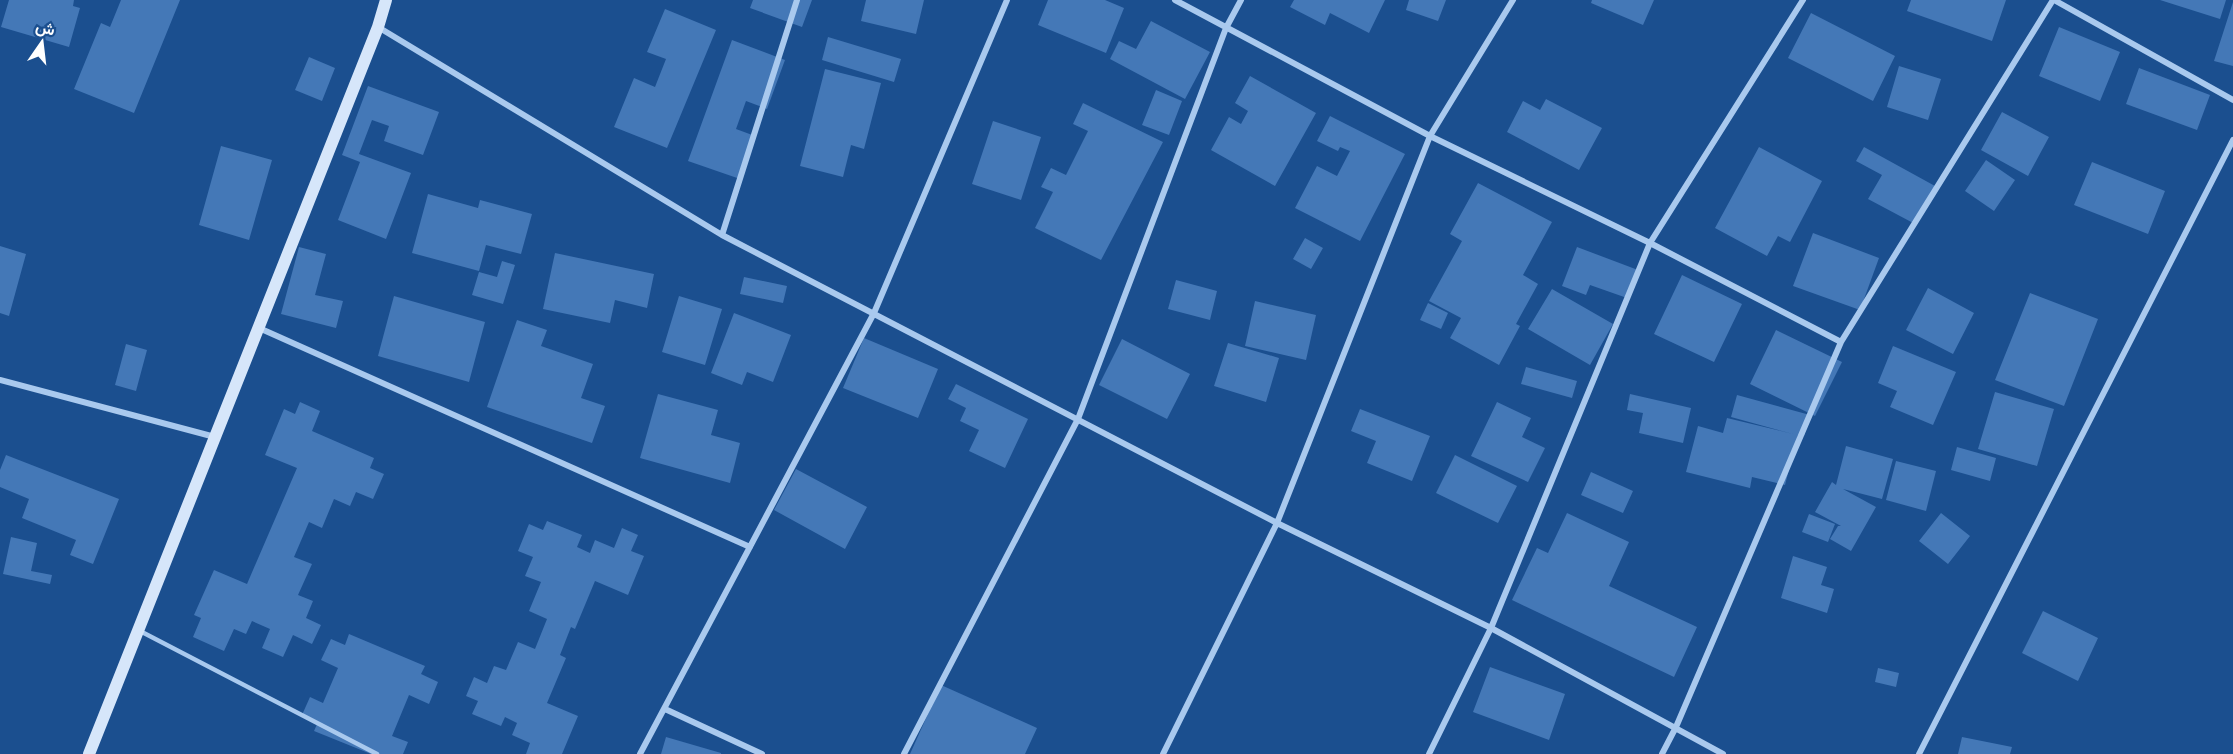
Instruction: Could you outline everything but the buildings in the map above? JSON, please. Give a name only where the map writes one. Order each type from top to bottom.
[{"type":"street","points":[[89,754],[378,27],[386,0]]},
{"type":"street","points":[[722,235],[797,0]]},
{"type":"street","points":[[640,754],[874,313],[1006,0]]},
{"type":"street","points":[[1175,0],[1430,136],[1650,243],[1841,342]]},
{"type":"street","points":[[904,754],[1078,419],[1226,28],[1241,0]]},
{"type":"street","points":[[1163,754],[1277,523],[1430,136],[1513,0]]},
{"type":"street","points":[[1429,754],[1491,628],[1650,243],[1803,0]]},
{"type":"street","points":[[1662,754],[1676,727],[1841,342],[2054,0],[2233,100]]},
{"type":"street","points":[[378,27],[722,235],[1277,523],[1491,628],[1723,754]]},
{"type":"street","points":[[1919,754],[2233,140]]},
{"type":"street","points":[[259,328],[750,547]]},
{"type":"street","points":[[0,380],[215,437]]},
{"type":"street","points":[[665,709],[762,754]]},
{"type":"lane","points":[[138,630],[377,754]]}]
